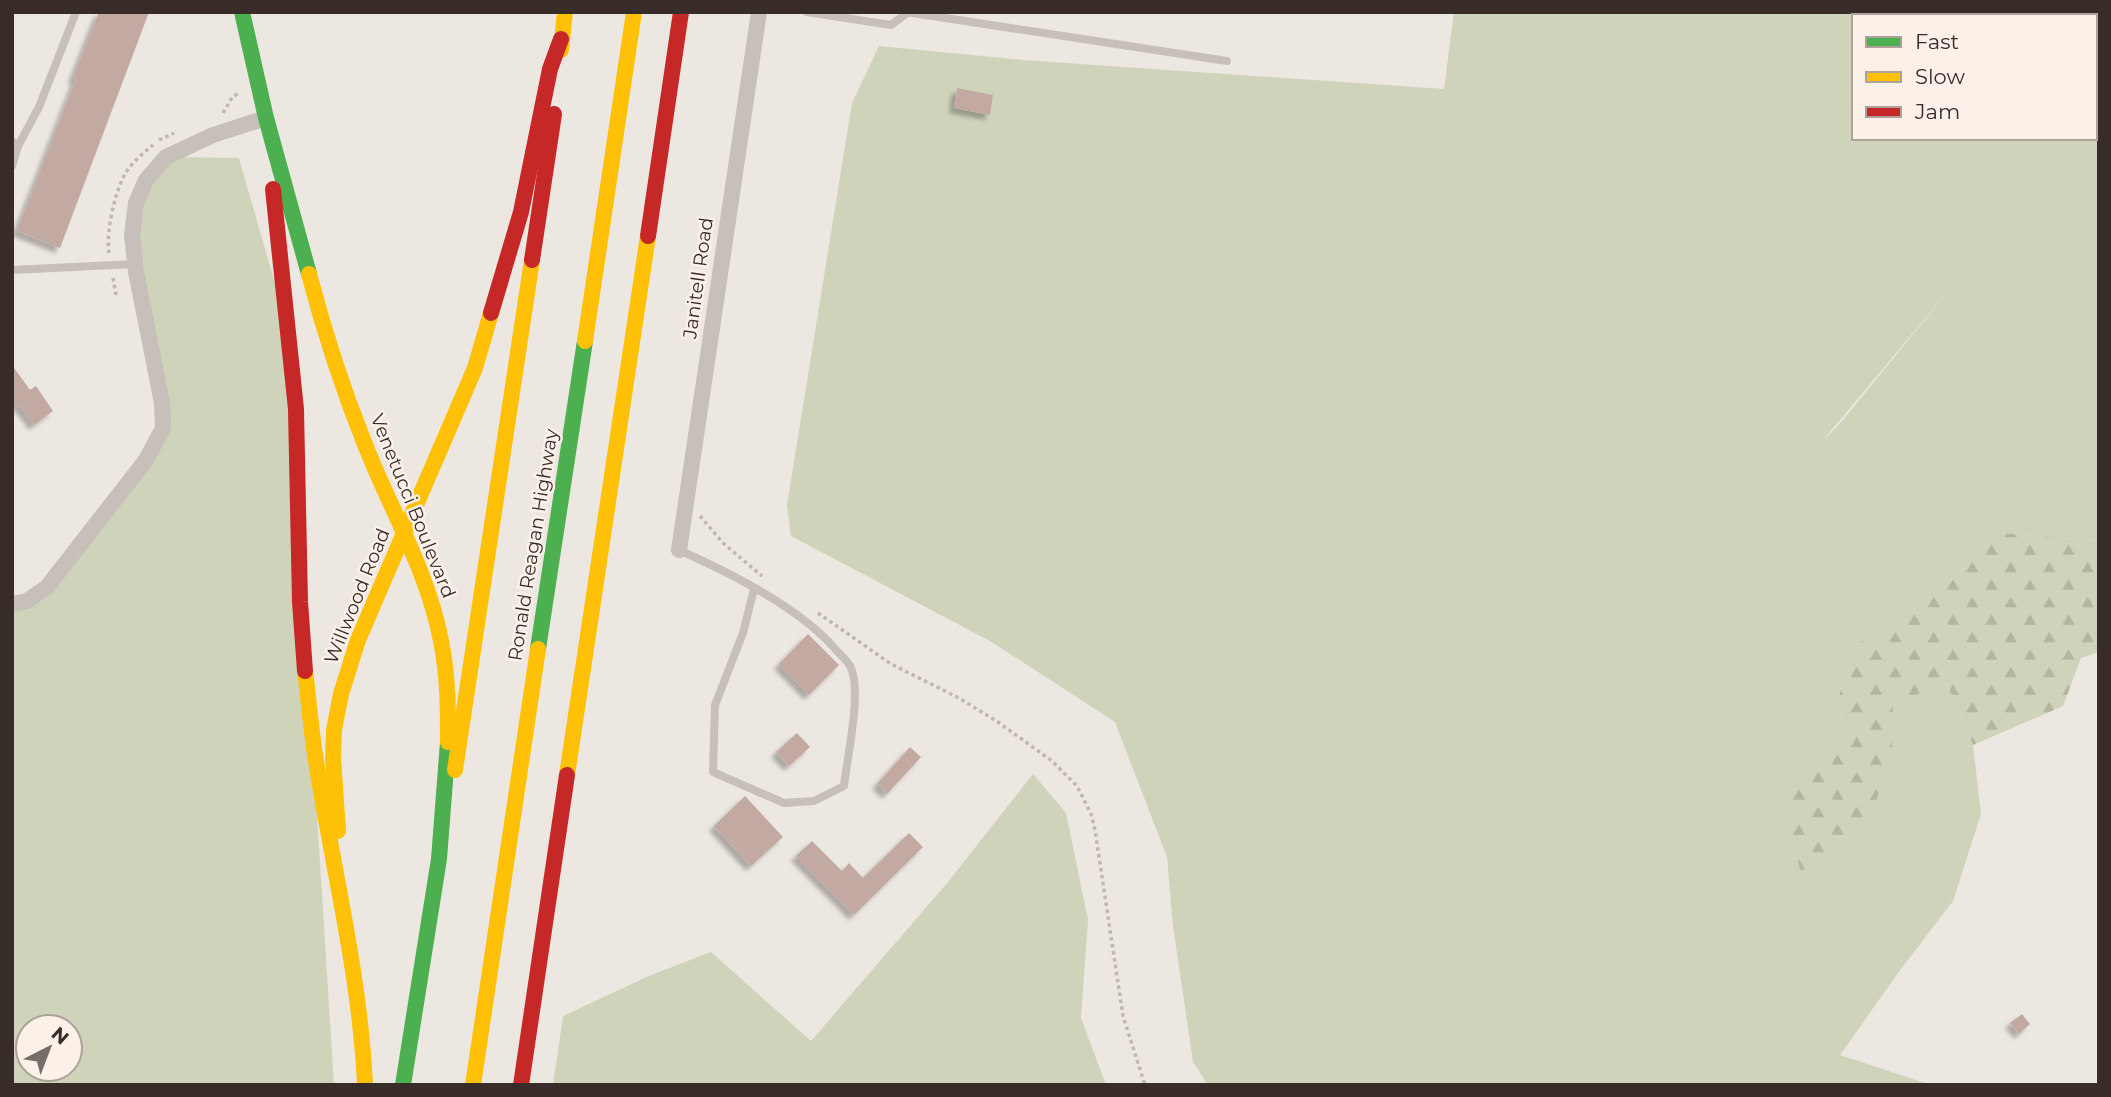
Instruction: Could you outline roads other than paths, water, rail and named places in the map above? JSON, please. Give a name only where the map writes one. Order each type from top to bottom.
[{"type":"main road","name":"Venetucci Boulevard","points":[[242,12],[266,118],[329,349],[364,443],[426,587],[441,640],[448,692],[448,749],[439,859],[403,1085]]},
{"type":"main road","name":"Willwood Road","points":[[439,859],[461,738],[514,391],[561,69],[561,39],[565,12]]},
{"type":"main road","name":"Ronald Reagan Highway","points":[[473,1085],[634,12]]},
{"type":"main road","points":[[520,1085],[681,12]]},
{"type":"main road","name":"Willwood Road","points":[[343,898],[333,758],[334,730],[341,694],[358,640],[475,368],[521,212],[550,69],[561,39]]},
{"type":"main road","name":"Venetucci Boulevard","points":[[266,118],[296,409],[304,667],[316,761],[343,898],[358,999],[365,1085]]},
{"type":"street","name":"Janitell Road","points":[[679,550],[759,12]]},
{"type":"street","points":[[20,603],[47,587],[146,460],[163,428],[162,403],[135,264],[136,203],[146,180],[166,157],[213,135],[266,118]]},
{"type":"lane","points":[[12,166],[15,143],[39,107],[76,12]]},
{"type":"lane","points":[[807,12],[891,25],[906,13],[1227,61]]},
{"type":"lane","points":[[12,270],[135,264]]},
{"type":"lane","points":[[679,550],[729,572],[826,637],[851,667],[855,691],[844,786],[814,801],[784,803],[713,772],[715,705],[743,633],[754,589]]}]
